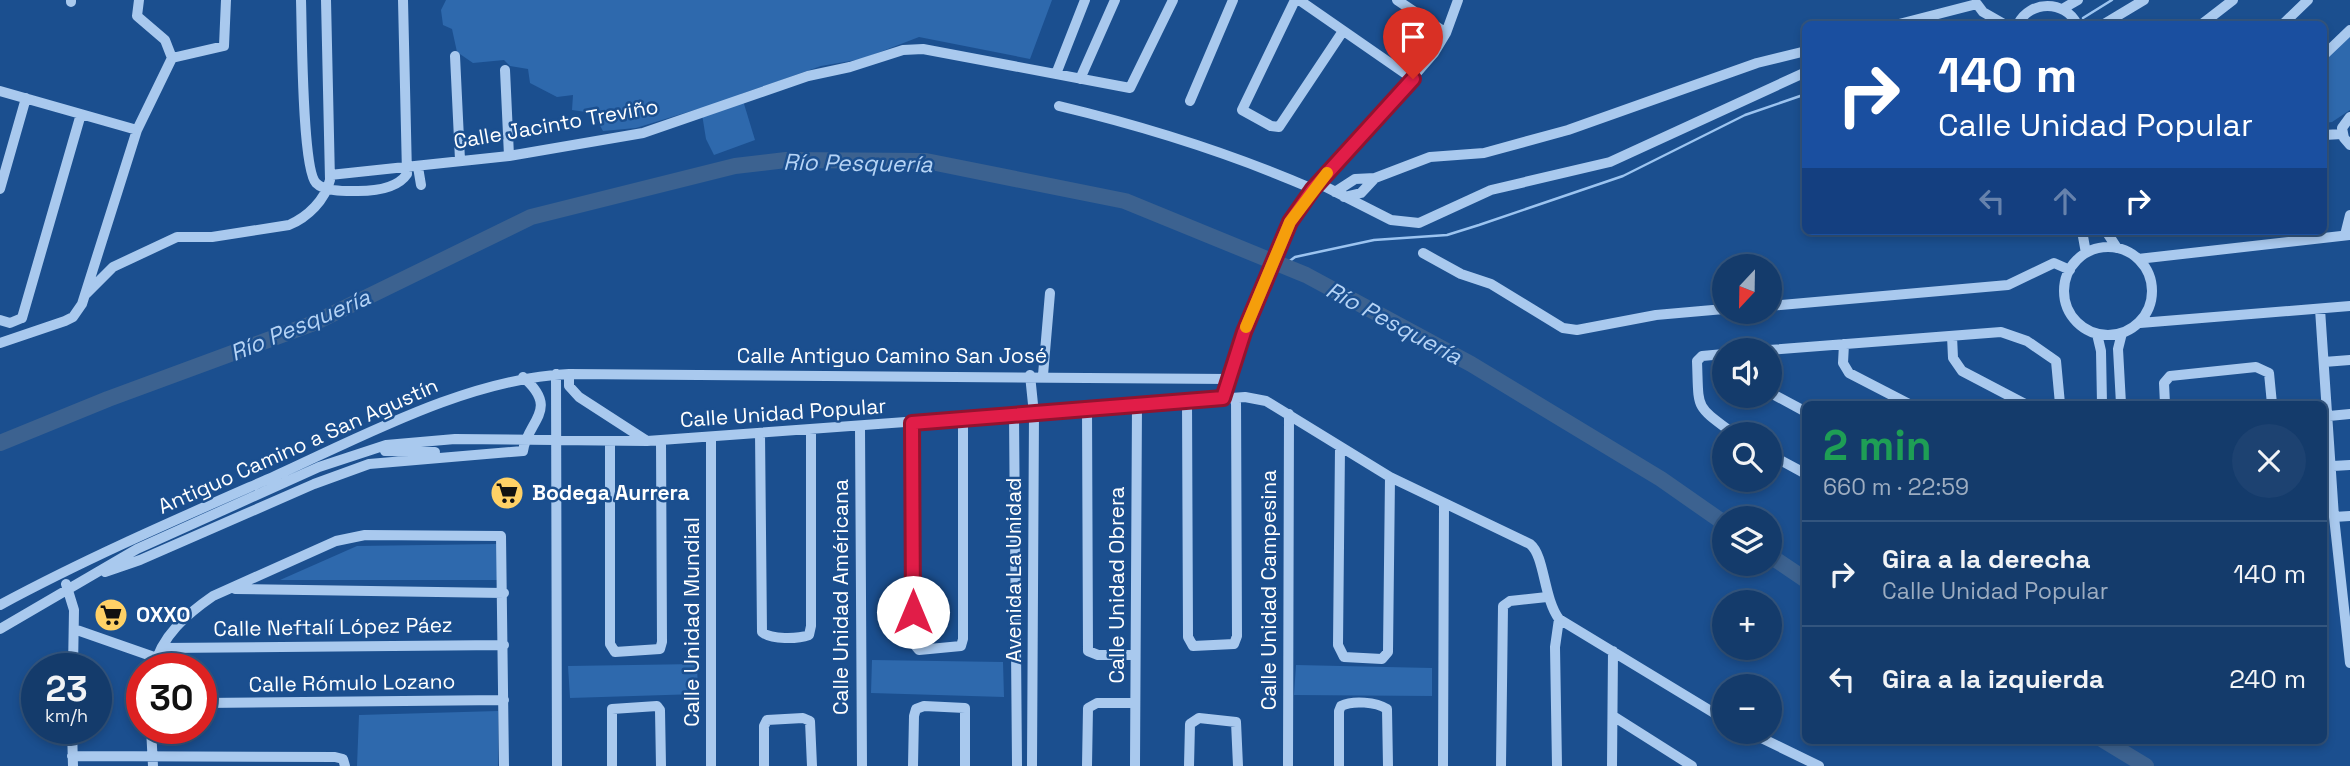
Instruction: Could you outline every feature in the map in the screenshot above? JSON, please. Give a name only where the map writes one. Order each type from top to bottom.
[{"type":"street","points":[[139,0],[137,16],[164,40],[172,58]]},
{"type":"street","points":[[172,58],[224,46],[226,0]]},
{"type":"street","points":[[301,0],[306,133],[310,166],[316,183],[328,189],[366,191],[389,187],[404,178],[413,167]]},
{"type":"street","points":[[0,343],[73,317],[84,299],[113,267],[177,237],[212,237],[289,225],[309,212],[328,189],[330,175],[326,0]]},
{"type":"street","points":[[403,0],[413,167],[421,185]]},
{"type":"street","points":[[1056,74],[1085,0]]},
{"type":"street","points":[[1080,79],[1115,0]]},
{"type":"street","name":"Calle Jacinto Treviño","points":[[330,175],[509,156],[643,133],[740,102],[808,76],[850,67],[903,50],[923,49],[1130,88],[1173,0]]},
{"type":"street","points":[[1190,101],[1233,0]]},
{"type":"street","points":[[1343,31],[1279,127],[1271,126],[1242,110],[1297,0],[1343,31],[1413,79]]},
{"type":"street","points":[[1397,0],[1446,33]]},
{"type":"street","points":[[1223,398],[1244,332],[1285,232],[1316,186],[1413,79],[1446,33],[1458,0]]},
{"type":"street","points":[[2064,8],[2078,0]]},
{"type":"street","points":[[2109,21],[2144,0]]},
{"type":"street","points":[[2206,21],[2233,0]]},
{"type":"street","points":[[2286,21],[2308,0]]},
{"type":"street","points":[[1910,21],[1981,2],[1983,12],[1999,21]]},
{"type":"street","points":[[2020,21],[2026,11],[2037,5],[2051,3],[2064,8],[2075,21]]},
{"type":"street","points":[[2327,52],[2350,30]]},
{"type":"street","points":[[1340,194],[1361,193],[1376,178],[1430,157],[1484,153],[1542,138],[1757,63],[1802,52]]},
{"type":"street","points":[[455,56],[460,160]]},
{"type":"street","points":[[84,299],[136,130],[172,58]]},
{"type":"street","points":[[505,70],[509,156]]},
{"type":"street","points":[[1059,106],[1145,126],[1340,194],[1391,220],[1419,223],[1491,190],[1610,162],[1802,74]]},
{"type":"street","points":[[0,91],[136,130]]},
{"type":"street","points":[[0,189],[26,98]]},
{"type":"street","points":[[28,332],[22,318],[81,114]]},
{"type":"street","points":[[2342,134],[2345,122],[2350,117]]},
{"type":"street","points":[[2327,135],[2342,134]]},
{"type":"street","points":[[2342,134],[2350,145]]},
{"type":"street","points":[[2138,259],[2348,235],[2350,215]]},
{"type":"street","points":[[2083,235],[2086,253]]},
{"type":"street","points":[[2109,235],[2117,248]]},
{"type":"street","points":[[2140,323],[2151,304],[2153,288],[2148,272],[2138,259],[2117,248],[2101,248],[2086,253],[2070,270],[2065,285],[2068,308],[2076,321],[2097,334],[2122,333],[2140,323],[2350,306]]},
{"type":"street","points":[[1423,253],[1461,274],[1492,284],[1563,328],[1577,330],[1656,315],[1712,310]]},
{"type":"street","points":[[97,259],[113,267]]},
{"type":"street","points":[[1782,305],[2008,285],[2054,263],[2070,270]]},
{"type":"street","points":[[1043,375],[1051,293]]},
{"type":"street","points":[[2320,309],[2333,466],[2334,517],[2345,569],[2350,663]]},
{"type":"street","points":[[15,338],[5,322],[22,318]]},
{"type":"street","points":[[1782,349],[2001,332],[2020,338],[2056,361],[2060,401]]},
{"type":"street","points":[[2121,401],[2118,349],[2122,333]]},
{"type":"street","points":[[2097,334],[2101,351],[2102,401]]},
{"type":"street","points":[[1952,336],[1954,358],[1962,371],[2019,401]]},
{"type":"street","points":[[1844,344],[1843,363],[1849,373],[1903,401]]},
{"type":"street","points":[[2101,351],[2118,349]]},
{"type":"street","points":[[1712,355],[1702,356],[1697,361],[1700,408],[1718,422]]},
{"type":"street","points":[[2324,362],[2350,360]]},
{"type":"street","points":[[2165,401],[2166,378],[2256,367],[2269,373],[2272,401]]},
{"type":"street","points":[[556,374],[556,766]]},
{"type":"street","name":"Calle Antiguo Camino San José","points":[[556,374],[1043,375],[1229,379]]},
{"type":"street","name":"Antiguo Camino a San Agustín","points":[[0,605],[62,572],[358,438],[485,387],[523,377],[556,374]]},
{"type":"street","points":[[569,374],[569,386],[579,397],[647,441]]},
{"type":"street","name":"Avenida La Unidad","points":[[1030,376],[1034,414],[1032,766]]},
{"type":"street","points":[[100,571],[130,564],[314,484],[369,464],[523,451],[525,439],[535,427],[541,409],[536,391],[523,377]]},
{"type":"street","points":[[1162,377],[1162,402]]},
{"type":"street","points":[[1186,400],[1188,637],[1193,646],[1226,647],[1234,644],[1237,636],[1236,398]]},
{"type":"street","name":"Calle Unidad Popular","points":[[557,441],[661,441],[1034,414],[1186,400],[1236,398],[1266,401],[1390,477],[1536,548],[1547,597]]},
{"type":"street","points":[[1782,399],[1802,410]]},
{"type":"street","name":"Calle Unidad Obrera","points":[[1135,766],[1138,404]]},
{"type":"street","points":[[1087,408],[1087,644],[1091,654],[1135,654]]},
{"type":"street","name":"Calle Unidad Campesina","points":[[1288,766],[1289,414]]},
{"type":"street","points":[[2329,416],[2350,414]]},
{"type":"street","name":"Avenida La Unidad","points":[[1014,415],[1017,766]]},
{"type":"street","points":[[912,423],[914,644],[919,650],[953,649],[961,646],[963,639],[963,419]]},
{"type":"street","name":"Calle Unidad Américana","points":[[860,427],[862,766]]},
{"type":"street","points":[[760,433],[762,628],[766,636],[802,637],[809,635],[811,626],[811,430]]},
{"type":"street","name":"Calle Unidad Mundial","points":[[711,437],[711,766]]},
{"type":"street","name":"Antiguo Camino a San Agustín","points":[[0,629],[137,549],[358,453],[402,443],[525,439],[557,441]]},
{"type":"street","points":[[610,443],[612,650],[653,652],[662,646],[661,441]]},
{"type":"street","points":[[1340,448],[1338,645],[1344,657],[1386,657],[1390,477]]},
{"type":"street","points":[[358,453],[416,451],[456,456]]},
{"type":"street","points":[[1782,461],[1802,472]]},
{"type":"street","points":[[2333,466],[2350,464]]},
{"type":"street","points":[[1443,766],[1444,505]]},
{"type":"street","points":[[214,528],[224,510]]},
{"type":"street","points":[[2334,517],[2350,516]]},
{"type":"street","points":[[161,653],[188,614],[213,596],[337,541],[365,535],[501,536],[505,766]]},
{"type":"street","points":[[62,572],[72,604],[73,653]]},
{"type":"street","points":[[232,589],[504,593]]},
{"type":"street","points":[[1501,766],[1502,611],[1505,603],[1510,601],[1547,597],[1559,619],[1712,712]]},
{"type":"street","points":[[1557,766],[1555,647],[1559,619]]},
{"type":"street","name":"Calle Neftalí López Páez","points":[[74,629],[144,653]]},
{"type":"street","name":"Calle Neftalí López Páez","points":[[217,656],[504,645]]},
{"type":"street","points":[[1612,766],[1613,651]]},
{"type":"street","name":"Calle Rómulo Lozano","points":[[217,703],[504,700]]},
{"type":"street","points":[[1087,766],[1086,716],[1091,705],[1135,703]]},
{"type":"street","points":[[1339,766],[1341,706],[1352,703],[1382,706],[1387,709],[1388,766]]},
{"type":"street","points":[[914,766],[916,709],[924,706],[965,708],[965,766]]},
{"type":"street","points":[[612,766],[613,708],[660,707],[661,766]]},
{"type":"street","points":[[1613,716],[1692,766]]},
{"type":"street","points":[[764,766],[766,720],[803,718],[810,721],[812,766]]},
{"type":"street","points":[[1189,766],[1189,729],[1194,719],[1226,719],[1236,722],[1238,766]]},
{"type":"street","points":[[1774,744],[1819,766]]},
{"type":"street","points":[[72,761],[335,757],[343,759],[345,766]]},
{"type":"shaded area","points":[[446,0],[1052,0],[1030,59],[919,37],[862,59],[821,66],[741,94],[755,140],[714,155],[706,139],[701,108],[636,128],[603,131],[593,113],[572,110],[573,95],[557,97],[530,83],[528,69],[510,66],[504,60],[473,63],[457,52],[452,29],[443,25],[441,10]]},
{"type":"shaded area","points":[[2350,34],[2350,110],[2327,123],[2327,57]]},
{"type":"shaded area","points":[[497,544],[497,580],[280,580],[357,546]]},
{"type":"shaded area","points":[[872,660],[1003,662],[1004,697],[871,693]]},
{"type":"shaded area","points":[[697,664],[698,694],[570,698],[568,666]]},
{"type":"shaded area","points":[[1296,665],[1432,668],[1432,696],[1294,695]]},
{"type":"shaded area","points":[[498,711],[498,766],[357,766],[359,715]]},
{"type":"waterway","points":[[2083,18],[2112,0]]},
{"type":"waterway","points":[[1283,266],[1295,257],[1374,240],[1447,235],[1479,225],[1623,176],[1745,115],[1802,95]]},
{"type":"waterway","name":"Río Pesquería","points":[[0,443],[108,399],[314,323],[531,217],[735,166],[786,160],[926,161],[1125,201],[1306,275],[1471,364],[1661,479],[1712,515]]},
{"type":"waterway","name":"Río Pesquería","points":[[1782,564],[1802,577]]},
{"type":"waterway","name":"Río Pesquería","points":[[2110,744],[2146,766]]},
{"type":"slow traffic","points":[[1246,327],[1290,222],[1327,173]]},
{"type":"place","name":"Bodega Aurrera","points":[[507,493]]},
{"type":"place","name":"OXXO","points":[[111,615]]},
{"type":"route","points":[[913,612],[912,423],[1223,398],[1244,332],[1290,222],[1313,189],[1413,79]]}]
